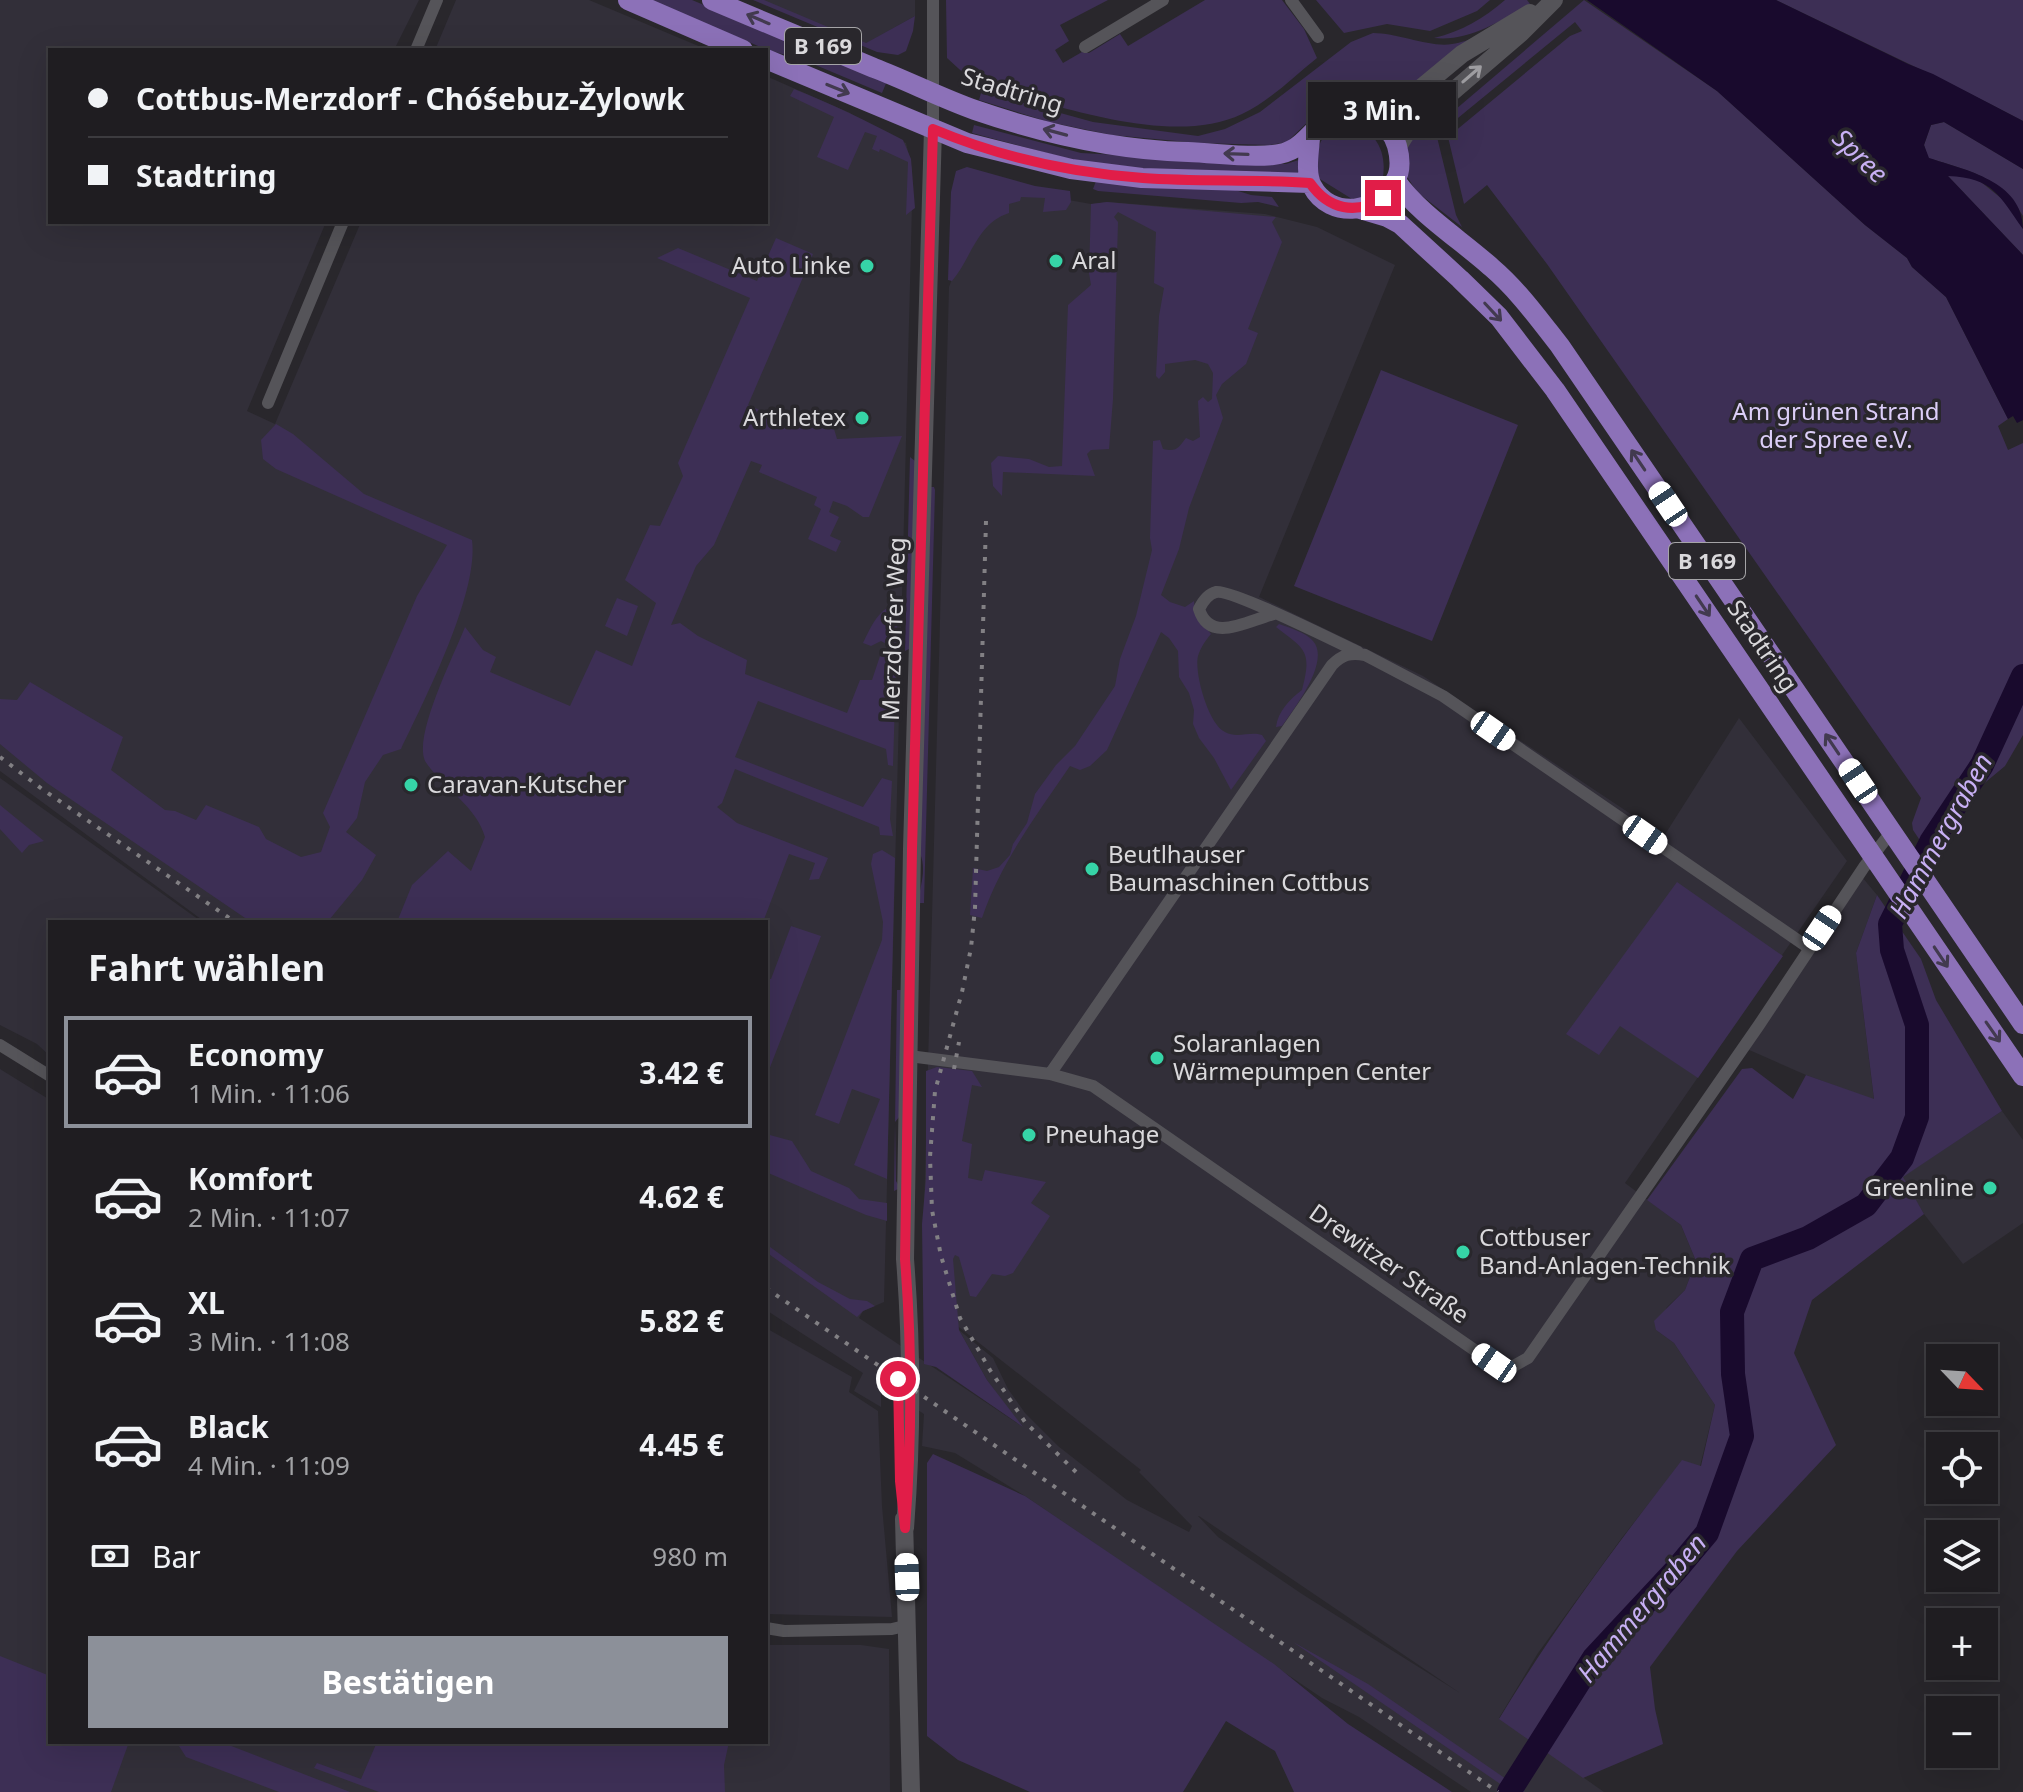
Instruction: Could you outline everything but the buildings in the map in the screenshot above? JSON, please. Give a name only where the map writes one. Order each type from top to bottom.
[{"type":"main road","points":[[628,0],[738,48]]},
{"type":"main road","name":"Stadtring","points":[[712,0],[974,110],[1058,133],[1165,152],[1273,155],[1293,150],[1333,118],[1349,114],[1376,119]]},
{"type":"main road","name":"B 169","points":[[768,60],[967,143],[1085,172],[1162,179],[1310,183]]},
{"type":"main road","points":[[1360,209],[1383,198],[1396,181],[1400,165],[1391,131],[1376,119]]},
{"type":"main road","points":[[1310,138],[1310,183]]},
{"type":"main road","name":"Stadtring","points":[[1396,181],[1409,200],[1511,286],[1560,346],[2023,1024]]},
{"type":"main road","name":"Stadtring","points":[[1310,183],[1330,204],[1360,209],[1400,224],[1499,317],[1555,390],[2023,1076]]},
{"type":"street","points":[[417,48],[437,0]]},
{"type":"street","name":"Merzdorfer Weg","points":[[911,1792],[909,1625],[900,1481],[898,1308],[905,1259],[922,475],[934,92],[933,0]]},
{"type":"street","points":[[1085,47],[1163,0]]},
{"type":"street","points":[[1291,0],[1318,37]]},
{"type":"street","points":[[1376,119],[1392,112],[1462,54],[1554,0]]},
{"type":"street","points":[[1397,148],[1409,129],[1521,33],[1554,0]]},
{"type":"street","points":[[268,403],[342,224]]},
{"type":"street","points":[[1274,614],[1221,629],[1203,620],[1199,609],[1203,600],[1213,592],[1225,591],[1365,655],[1443,696],[1809,948]]},
{"type":"street","points":[[1050,1074],[1332,665],[1344,655],[1365,655]]},
{"type":"street","name":"Drewitzer Straße","points":[[909,1056],[1050,1074],[1093,1086],[1499,1367],[1510,1368],[1528,1358],[1759,1025],[1872,855],[1897,839]]},
{"type":"street","points":[[0,1045],[48,1075]]},
{"type":"street","points":[[768,1628],[784,1631],[892,1629],[909,1625]]},
{"type":"shaded area","points":[[0,0],[419,0],[395,48],[48,48],[48,224],[325,224],[247,411],[275,424],[360,224],[768,224],[768,77],[850,113],[871,127],[906,143],[912,169],[912,205],[884,1302],[863,1311],[859,1318],[1020,1425],[987,1380],[959,1330],[993,1358],[1008,1389],[1025,1413],[1058,1446],[1127,1500],[1189,1532],[1192,1526],[1139,1472],[1141,1470],[927,1302],[924,1213],[949,287],[967,240],[1018,191],[1091,204],[1107,202],[1265,214],[1317,227],[1395,265],[1259,597],[1423,676],[1664,836],[1739,718],[1847,861],[1625,1183],[1681,1225],[1696,1261],[1685,1290],[1667,1307],[1656,1330],[1674,1343],[1715,1405],[1700,1466],[1682,1461],[1538,1653],[1499,1718],[1604,1792],[1471,1792],[1359,1717],[1322,1698],[1025,1496],[955,1453],[922,1446],[924,1414],[881,1386],[881,1407],[854,1391],[863,1373],[768,1311],[768,920],[202,920],[0,771]],"holes":[[[1198,1516],[1460,1693],[1302,1594],[1218,1537]]]},
{"type":"shaded area","points":[[456,0],[589,0],[703,48],[436,48]]},
{"type":"shaded area","points":[[757,0],[915,0],[915,16],[863,45]]},
{"type":"shaded area","points":[[0,778],[199,920],[48,920],[48,1054],[37,1044],[0,1025]]},
{"type":"shaded area","points":[[1862,877],[1877,895],[1856,953],[1874,1100],[1747,1049]]},
{"type":"shaded area","points":[[0,1069],[48,1099],[48,1744],[768,1744],[768,1645],[861,1645],[889,1649],[890,1792],[0,1792]]},
{"type":"shaded area","points":[[2002,1111],[2023,1140],[2023,1223],[1963,1264],[1924,1214],[1902,1177]]},
{"type":"shaded area","points":[[768,1329],[852,1377],[849,1392],[878,1411],[882,1506],[892,1617],[768,1614]]},
{"type":"green space","points":[[650,0],[692,0],[887,81],[882,93],[806,61],[763,48]]},
{"type":"green space","points":[[753,0],[764,0],[866,43],[915,16],[913,31],[906,51],[898,55],[877,52]]},
{"type":"green space","points":[[946,0],[1108,0],[1060,25],[1069,41],[1055,50],[1063,63],[1082,52],[1089,53],[1120,34],[1128,46],[1205,0],[1282,0],[1304,29],[1317,58],[1262,102],[1221,122],[1173,127],[1122,121],[1052,105],[1050,98],[1006,84],[995,89],[970,79],[947,58]]},
{"type":"green space","points":[[1316,0],[1490,0],[1477,11],[1430,31],[1387,24],[1344,33]]},
{"type":"green space","points":[[1505,0],[1527,0],[1530,4],[1472,33],[1434,38],[1472,24]]},
{"type":"green space","name":"Am grünen Strand der Spree e.V.","points":[[1584,0],[1717,91],[1865,225],[1907,258],[1912,267],[1946,297],[2008,419],[1998,426],[2008,450],[2023,443],[2023,735],[2005,766],[1981,786],[1935,863],[1913,830],[1912,823],[1921,798],[1547,264],[1487,185],[1464,204],[1448,137],[1570,36],[1582,31],[1575,22],[1447,127],[1449,115]]},
{"type":"green space","points":[[1776,0],[2023,0],[2023,121],[1931,74]]},
{"type":"green space","points":[[1373,33],[1444,45],[1478,37],[1388,105],[1342,103],[1331,106],[1318,112],[1287,142],[1270,145],[1198,143],[1112,135],[1049,122],[979,100],[984,92],[1093,122],[1198,136],[1225,129],[1260,112],[1351,42]]},
{"type":"green space","points":[[794,89],[903,140],[911,159],[915,208],[906,215],[908,162],[880,149],[879,152],[872,149],[877,136],[865,132],[848,170],[817,157],[834,117],[790,96]]},
{"type":"green space","points":[[1443,110],[1436,126],[1437,137],[1456,215],[1462,227],[1417,192],[1408,178],[1409,139]]},
{"type":"green space","points":[[1944,122],[2023,169],[2023,216],[1994,183],[1928,158],[1924,145],[1931,125]]},
{"type":"green space","points":[[974,125],[1081,153],[1286,164],[1302,159],[1302,173],[1164,171],[1073,160],[972,133]]},
{"type":"green space","points":[[1343,125],[1367,132],[1380,149],[1384,171],[1378,195],[1352,199],[1315,176],[1320,144],[1327,134]]},
{"type":"green space","points":[[967,167],[1035,186],[1070,191],[1071,202],[1066,210],[1043,212],[1045,198],[1021,197],[1020,201],[1009,204],[1009,213],[998,218],[982,233],[952,281],[948,280],[951,192],[956,171]]},
{"type":"green space","points":[[1947,175],[1969,177],[1981,182],[2007,203],[2023,229],[2023,255]]},
{"type":"green space","points":[[1096,181],[1235,190],[1272,197],[1279,207],[1258,202],[1098,191],[1093,189]]},
{"type":"green space","points":[[1107,202],[1276,217],[1272,222],[1282,242],[1248,329],[1258,333],[1246,364],[1222,384],[1216,395],[1223,418],[1161,595],[1185,607],[1194,601],[1195,614],[1211,634],[1203,644],[1197,664],[1204,697],[1213,719],[1225,732],[1262,735],[1266,741],[1231,790],[1199,738],[1193,724],[1194,710],[1189,693],[1179,677],[1178,651],[1161,632],[1107,750],[1090,766],[1080,770],[1070,766],[1009,858],[982,918],[970,915],[973,868],[987,871],[999,867],[1010,855],[1013,844],[1027,823],[1035,794],[1056,765],[1075,746],[1115,686],[1152,550],[1153,441],[1160,440],[1163,449],[1171,450],[1179,447],[1186,438],[1193,441],[1200,437],[1198,401],[1203,397],[1208,402],[1212,399],[1213,373],[1208,364],[1195,360],[1165,364],[1165,372],[1159,379],[1156,376],[1159,316],[1164,288],[1154,283],[1156,232],[1118,212],[1114,217],[1118,222],[1109,449],[1091,450],[1087,454],[1095,476],[1003,472],[1002,496],[993,486],[991,463],[998,456],[1029,459],[1049,467],[1062,466],[1068,305],[1091,285],[1091,204]]},
{"type":"green space","points":[[776,238],[813,254],[748,405],[771,415],[788,413],[805,419],[820,418],[832,422],[837,439],[902,436],[869,517],[863,517],[833,501],[829,512],[839,517],[830,536],[841,541],[836,552],[808,539],[821,509],[814,505],[817,497],[759,472],[762,465],[751,461],[714,545],[696,566],[671,625],[680,623],[698,636],[747,660],[745,674],[847,713],[860,680],[872,680],[880,656],[892,647],[881,641],[871,646],[863,643],[881,614],[898,603],[893,766],[888,765],[886,749],[758,701],[735,757],[863,807],[882,778],[892,781],[890,819],[893,836],[880,835],[879,827],[735,769],[722,803],[717,807],[737,823],[828,858],[819,879],[809,880],[815,863],[789,854],[764,920],[398,920],[412,885],[448,851],[471,871],[485,837],[470,810],[424,758],[425,730],[465,627],[483,650],[496,657],[490,672],[570,706],[596,650],[632,666],[656,603],[625,580],[650,525],[660,526],[683,476],[678,463],[750,298],[657,258],[678,248],[757,281]]},
{"type":"green space","points":[[1381,370],[1518,425],[1432,641],[1294,586]]},
{"type":"green space","points":[[276,424],[293,434],[364,494],[472,540],[467,588],[436,675],[401,749],[383,755],[365,782],[357,818],[346,832],[376,855],[362,880],[329,920],[248,920],[47,783],[0,744],[0,699],[17,700],[30,682],[123,737],[111,770],[165,810],[196,820],[206,805],[259,827],[266,839],[301,857],[321,852],[330,827],[323,813],[417,596],[447,545],[276,469],[263,459],[261,440]]},
{"type":"green space","points":[[910,457],[915,461],[911,648],[905,651]]},
{"type":"green space","points":[[931,487],[935,490],[924,903],[918,903],[923,872],[920,853]]},
{"type":"green space","points":[[617,598],[638,606],[627,636],[605,626]]},
{"type":"green space","points":[[1279,624],[1310,638],[1317,650],[1317,660],[1302,697],[1282,726],[1276,727],[1285,706],[1302,690],[1306,667],[1304,652],[1276,627]]},
{"type":"green space","points":[[0,805],[44,841],[29,845],[22,853],[0,829]]},
{"type":"green space","points":[[882,850],[895,858],[887,1179],[854,1165],[880,1099],[852,1089],[839,1124],[815,1115],[882,940],[883,922],[871,864],[873,854]]},
{"type":"green space","points":[[1677,882],[1783,956],[1698,1078],[1620,1026],[1599,1055],[1566,1034]]},
{"type":"green space","points":[[1877,895],[1921,959],[1936,1000],[2002,1111],[1903,1177],[1924,1214],[1812,1300],[1794,1353],[1836,1445],[1737,1551],[1650,1667],[1663,1744],[1583,1778],[1499,1719],[1587,1587],[1682,1460],[1701,1466],[1715,1405],[1674,1343],[1656,1330],[1654,1321],[1685,1290],[1696,1261],[1681,1225],[1647,1200],[1742,1069],[1752,1068],[1793,1099],[1806,1075],[1874,1099],[1856,953]]},
{"type":"green space","points":[[791,926],[821,936],[768,1072],[768,978],[771,979]]},
{"type":"green space","points":[[897,990],[903,990],[900,1116],[895,1122]]},
{"type":"green space","points":[[937,1067],[972,1071],[982,1087],[972,1085],[962,1141],[972,1144],[968,1178],[982,1181],[985,1170],[1046,1182],[1031,1203],[1050,1216],[1013,1273],[1005,1276],[992,1274],[976,1297],[970,1296],[959,1257],[955,1255],[953,1259],[959,1330],[987,1380],[1023,1427],[936,1367],[924,1364],[922,1224],[926,1178],[926,1071]]},
{"type":"green space","points":[[895,1123],[896,1181],[900,1188],[894,1191]]},
{"type":"green space","points":[[768,1135],[792,1141],[811,1171],[849,1188],[859,1199],[887,1203],[887,1221],[768,1173]]},
{"type":"green space","points":[[768,1245],[818,1282],[850,1299],[867,1301],[875,1306],[857,1317],[768,1253]]},
{"type":"green space","points":[[933,1454],[1025,1496],[1274,1664],[1348,1724],[1452,1792],[1294,1792],[1275,1751],[1226,1721],[1183,1792],[1030,1792],[958,1760],[927,1736],[927,1463]]},
{"type":"green space","points":[[1293,1642],[1368,1684],[1525,1792],[1512,1792]]},
{"type":"green space","points":[[0,1656],[48,1675],[48,1744],[128,1744],[111,1792],[0,1792]]},
{"type":"green space","points":[[226,1744],[350,1792],[279,1792],[186,1757],[179,1746]]},
{"type":"green space","points":[[376,1744],[729,1744],[724,1765],[725,1792],[379,1792],[314,1768],[317,1763],[361,1779]]},
{"type":"water","name":"Spree","points":[[1587,0],[1776,0],[1933,74],[2023,121],[2023,169],[1944,122],[1931,125],[1924,145],[1929,158],[1975,173],[2003,189],[2020,213],[2023,229],[2001,198],[1986,185],[1976,180],[1948,176],[2023,255],[2023,420],[2017,423],[2013,416],[2008,419],[1946,297],[1912,267],[1907,258],[1865,225],[1717,91]]},
{"type":"waterway","name":"Hammergraben","points":[[1509,1792],[1594,1658],[1707,1533],[1742,1436],[1733,1374],[1732,1312],[1752,1259],[1808,1238],[1866,1205],[1902,1158],[1917,1117],[1917,1025],[1892,950],[1890,924],[1931,842],[1982,765],[2023,676]]},
{"type":"railway","points":[[986,521],[975,908],[962,992],[935,1091],[930,1157],[932,1210],[941,1256],[960,1318],[1025,1422],[1078,1474]]},
{"type":"railway","points":[[0,757],[232,920]]},
{"type":"railway","points":[[954,1069],[959,1042]]},
{"type":"railway","points":[[768,1289],[1498,1792]]},
{"type":"place","name":"Aral","points":[[1056,261]]},
{"type":"place","name":"Auto Linke","points":[[867,266]]},
{"type":"place","name":"Arthletex","points":[[862,418]]},
{"type":"place","name":"Caravan-Kutscher","points":[[411,785]]},
{"type":"place","name":"Beutlhauser Baumaschinen Cottbus","points":[[1092,869]]},
{"type":"place","name":"Solaranlagen Wärmepumpen Center","points":[[1157,1058]]},
{"type":"place","name":"Pneuhage","points":[[1029,1135]]},
{"type":"place","name":"Greenline","points":[[1990,1188]]},
{"type":"place","name":"Cottbuser Band-Anlagen-Technik","points":[[1463,1252]]},
{"type":"route","points":[[898,1379],[900,1481],[905,1528],[909,1481],[909,1309],[905,1259],[912,849],[933,129],[967,143],[1085,172],[1162,179],[1310,183],[1330,204],[1347,209],[1360,209],[1383,198]]}]
